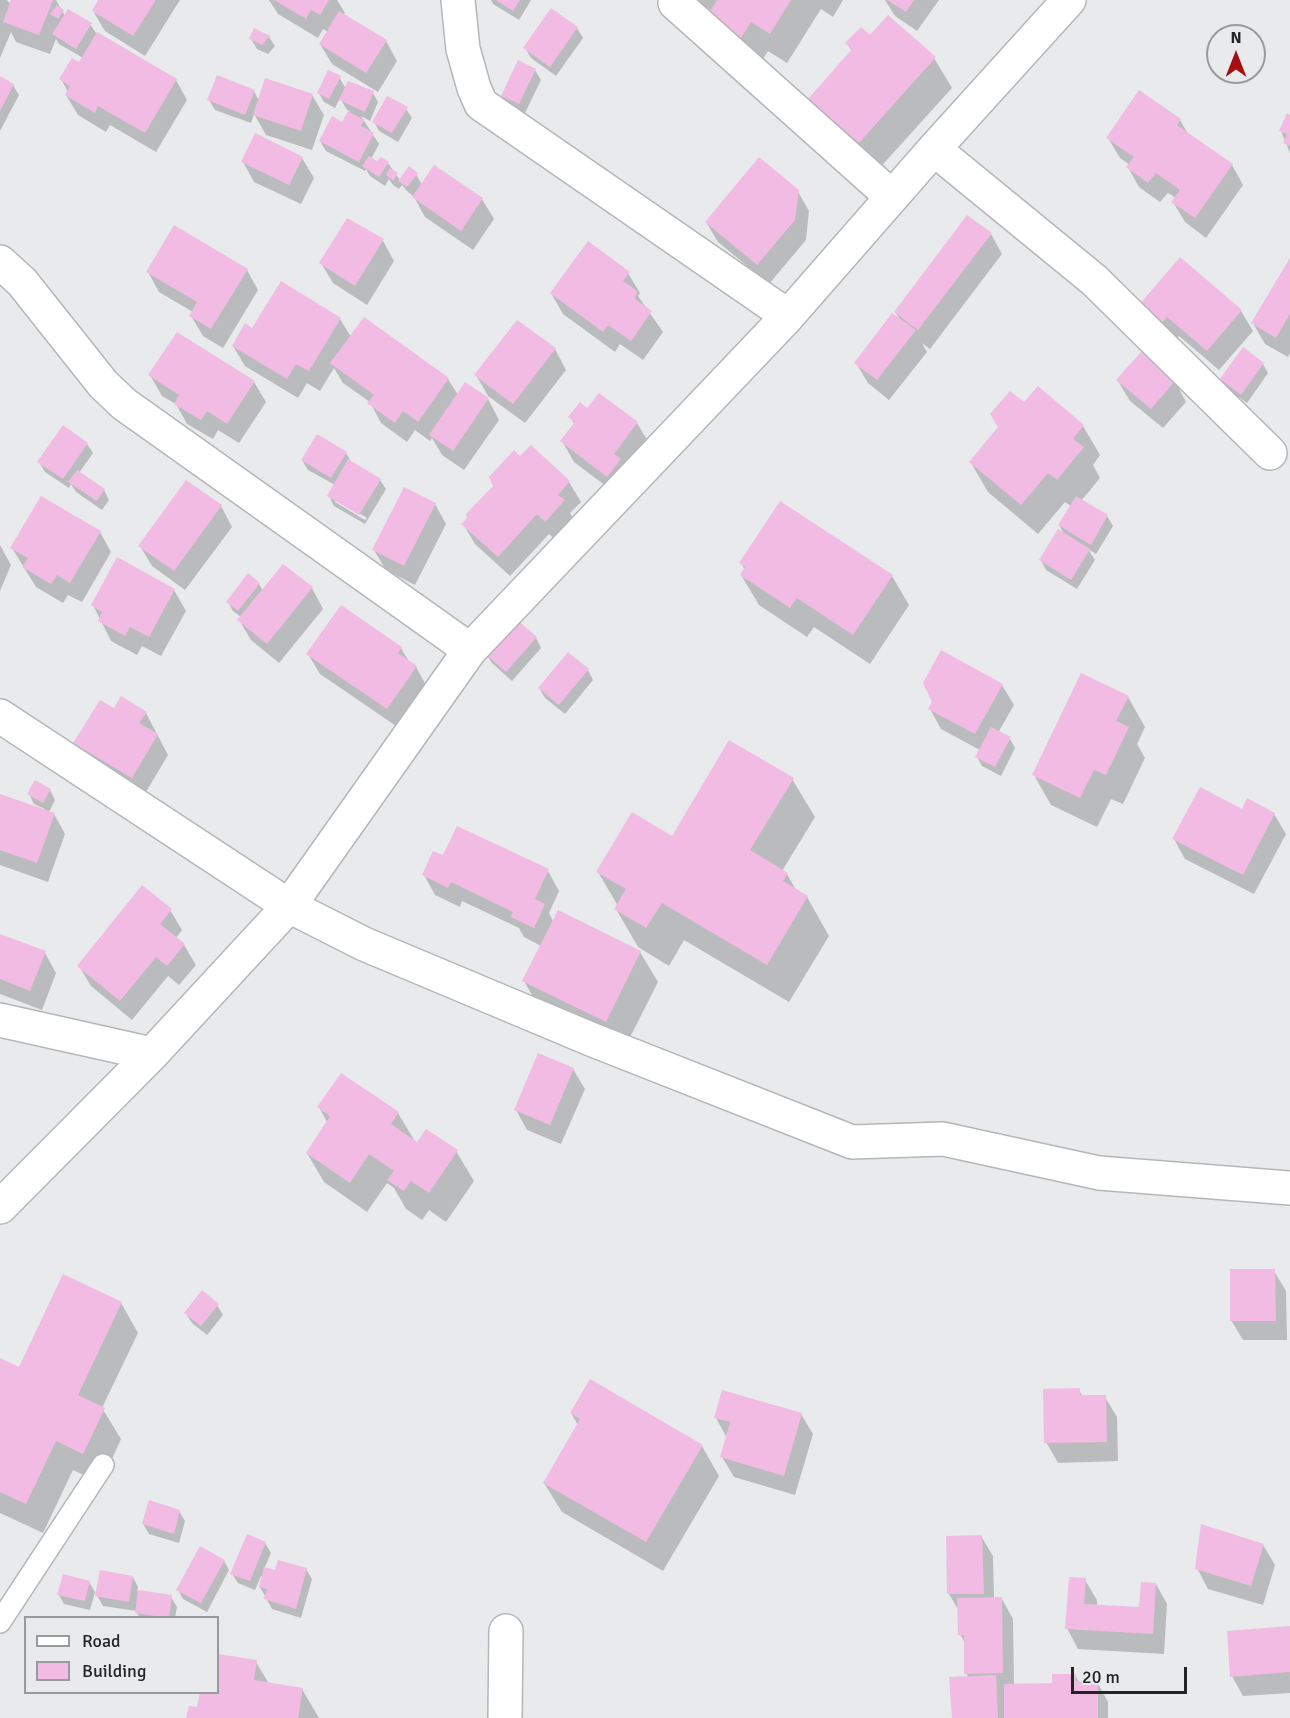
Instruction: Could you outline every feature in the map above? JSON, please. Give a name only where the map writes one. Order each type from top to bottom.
[{"type":"street","points":[[458,0],[463,49],[481,104],[788,316]]},
{"type":"street","points":[[0,1207],[152,1054],[289,906],[470,650],[788,316],[934,149],[1069,0]]},
{"type":"street","points":[[675,3],[892,197]]},
{"type":"street","points":[[934,149],[1094,280],[1270,453]]},
{"type":"street","points":[[0,262],[22,282],[103,384],[124,404],[470,650]]},
{"type":"street","points":[[0,716],[289,906],[386,953],[593,1040],[852,1142],[943,1138],[1099,1173],[1290,1188]]},
{"type":"street","points":[[0,1020],[152,1054]]},
{"type":"street","points":[[506,1631],[506,1718]]},
{"type":"lane","points":[[0,1622],[104,1465]]},
{"type":"building","points":[[11,0],[53,0],[39,35],[3,22]]},
{"type":"building","points":[[98,0],[156,0],[133,36],[92,11]]},
{"type":"building","points":[[274,0],[329,0],[320,15],[311,10],[306,19]]},
{"type":"building","points":[[496,0],[520,0],[513,11]]},
{"type":"building","points":[[717,0],[791,0],[770,34],[751,22],[741,38],[707,16]]},
{"type":"building","points":[[887,0],[914,0],[906,12]]},
{"type":"building","points":[[57,5],[64,10],[58,19],[50,14]]},
{"type":"building","points":[[551,8],[578,27],[550,67],[523,48]]},
{"type":"building","points":[[68,9],[92,23],[76,49],[52,34]]},
{"type":"building","points":[[339,11],[387,40],[366,73],[319,44]]},
{"type":"building","points":[[888,15],[936,57],[859,143],[808,99],[852,49],[845,43],[861,27],[870,35]]},
{"type":"building","points":[[254,28],[270,36],[262,45],[249,39]]},
{"type":"building","points":[[97,32],[177,79],[145,133],[98,106],[95,113],[65,95],[70,86],[59,79],[72,58],[79,62]]},
{"type":"building","points":[[518,60],[536,69],[519,104],[501,96]]},
{"type":"building","points":[[328,70],[341,76],[329,99],[317,93]]},
{"type":"building","points":[[217,75],[255,90],[245,115],[207,100]]},
{"type":"building","points":[[0,76],[14,84],[0,111]]},
{"type":"building","points":[[265,78],[313,94],[301,131],[253,115]]},
{"type":"building","points":[[348,81],[374,91],[365,112],[339,100]]},
{"type":"building","points":[[1139,90],[1181,119],[1177,125],[1233,164],[1195,218],[1171,202],[1180,190],[1156,173],[1148,183],[1126,167],[1134,157],[1106,138]]},
{"type":"building","points":[[387,96],[408,107],[392,133],[372,122]]},
{"type":"building","points":[[348,111],[364,120],[361,126],[374,133],[359,162],[319,141],[332,116],[342,122]]},
{"type":"building","points":[[1287,113],[1290,115],[1290,146],[1283,143],[1287,134],[1279,131]]},
{"type":"building","points":[[255,133],[303,157],[289,185],[241,162]]},
{"type":"building","points":[[369,156],[377,161],[381,157],[389,162],[379,177],[362,166]]},
{"type":"building","points":[[759,157],[799,190],[795,220],[757,265],[705,222]]},
{"type":"building","points":[[434,165],[483,198],[461,231],[412,197]]},
{"type":"building","points":[[409,166],[418,173],[407,187],[398,181]]},
{"type":"building","points":[[390,168],[398,173],[393,181],[386,175]]},
{"type":"building","points":[[967,215],[992,233],[918,330],[894,312]]},
{"type":"building","points":[[347,218],[384,239],[355,286],[319,263]]},
{"type":"building","points":[[174,225],[248,269],[211,329],[189,316],[197,302],[146,272]]},
{"type":"building","points":[[588,241],[630,272],[623,281],[637,291],[635,299],[652,311],[631,341],[608,325],[603,332],[550,293]]},
{"type":"building","points":[[1180,257],[1242,310],[1207,351],[1167,317],[1161,324],[1139,305]]},
{"type":"building","points":[[1290,258],[1290,314],[1276,338],[1251,323]]},
{"type":"building","points":[[281,281],[341,318],[309,371],[296,364],[287,379],[232,346],[245,323],[252,328]]},
{"type":"building","points":[[892,313],[916,330],[877,380],[854,363]]},
{"type":"building","points":[[364,317],[449,378],[418,422],[403,411],[395,423],[367,403],[374,395],[330,363]]},
{"type":"building","points":[[517,320],[556,348],[513,404],[474,375]]},
{"type":"building","points":[[177,332],[255,381],[227,424],[207,411],[201,420],[174,404],[179,395],[148,375]]},
{"type":"building","points":[[1243,347],[1264,363],[1241,395],[1220,379]]},
{"type":"building","points":[[1141,352],[1176,380],[1151,409],[1116,380]]},
{"type":"building","points":[[465,382],[489,398],[453,451],[429,435]]},
{"type":"building","points":[[1038,386],[1084,425],[1073,439],[1084,447],[1057,480],[1048,473],[1021,505],[969,462],[998,427],[990,414],[1010,391],[1024,402]]},
{"type":"building","points":[[599,393],[638,422],[614,454],[621,459],[607,477],[560,441],[575,422],[568,417],[580,402],[587,408]]},
{"type":"building","points":[[63,425],[88,443],[63,479],[37,462]]},
{"type":"building","points":[[317,434],[347,452],[331,478],[301,460]]},
{"type":"building","points":[[531,445],[570,481],[558,495],[565,500],[545,522],[537,514],[498,557],[461,524],[467,518],[466,514],[493,486],[489,477],[514,450],[520,456]]},
{"type":"building","points":[[348,459],[381,479],[359,515],[327,496]]},
{"type":"building","points":[[77,470],[105,489],[97,501],[68,482]]},
{"type":"building","points":[[186,480],[222,505],[174,571],[138,546]]},
{"type":"building","points":[[404,487],[436,503],[404,566],[372,550]]},
{"type":"building","points":[[41,496],[101,531],[70,583],[57,575],[51,584],[22,567],[28,558],[10,548]]},
{"type":"building","points":[[1076,496],[1108,515],[1091,545],[1058,525]]},
{"type":"building","points":[[780,501],[893,575],[853,635],[797,598],[790,608],[740,575],[745,567],[739,563]]},
{"type":"building","points":[[1058,529],[1090,549],[1071,580],[1039,560]]},
{"type":"building","points":[[117,557],[175,589],[149,637],[130,627],[125,636],[98,621],[102,612],[91,605]]},
{"type":"building","points":[[283,564],[313,587],[267,644],[237,620]]},
{"type":"building","points":[[248,573],[260,583],[238,611],[226,602]]},
{"type":"building","points":[[341,605],[402,647],[398,653],[417,666],[387,709],[306,654]]},
{"type":"building","points":[[515,618],[537,637],[506,672],[484,653]]},
{"type":"building","points":[[941,650],[1003,684],[975,734],[928,709],[932,702],[923,683]]},
{"type":"building","points":[[568,652],[589,669],[559,705],[538,688]]},
{"type":"building","points":[[1081,673],[1129,696],[1116,721],[1129,727],[1106,775],[1094,770],[1080,798],[1032,775]]},
{"type":"building","points":[[121,696],[147,712],[139,723],[158,734],[132,778],[73,743],[100,700],[114,708]]},
{"type":"building","points":[[991,727],[1011,737],[995,767],[975,757]]},
{"type":"building","points":[[729,740],[794,778],[750,850],[788,873],[783,881],[808,896],[767,965],[662,903],[646,928],[614,909],[626,889],[596,872],[632,812],[672,836]]},
{"type":"building","points":[[35,780],[51,789],[43,803],[27,794]]},
{"type":"building","points":[[1200,787],[1242,809],[1247,798],[1275,813],[1243,875],[1172,839]]},
{"type":"building","points":[[0,794],[55,813],[37,863],[0,850]]},
{"type":"building","points":[[457,826],[549,869],[535,899],[545,904],[534,928],[511,917],[513,912],[451,882],[448,888],[422,875],[433,851],[443,855]]},
{"type":"building","points":[[142,885],[172,909],[160,924],[185,944],[167,966],[156,957],[120,1001],[77,966]]},
{"type":"building","points":[[558,910],[641,951],[606,1022],[522,981]]},
{"type":"building","points":[[0,934],[46,951],[30,991],[0,979]]},
{"type":"building","points":[[538,1053],[574,1068],[550,1125],[514,1110]]},
{"type":"building","points":[[341,1073],[399,1112],[391,1124],[417,1142],[426,1129],[458,1150],[429,1193],[411,1181],[404,1191],[387,1180],[394,1171],[369,1154],[350,1183],[306,1153],[330,1116],[317,1107]]},
{"type":"building","points":[[1230,1269],[1275,1269],[1276,1321],[1230,1321]]},
{"type":"building","points":[[63,1274],[122,1302],[78,1395],[105,1408],[83,1454],[56,1441],[26,1504],[0,1492],[0,1358],[19,1367]]},
{"type":"building","points":[[202,1290],[219,1304],[201,1326],[184,1313]]},
{"type":"building","points":[[590,1379],[703,1445],[646,1542],[543,1483],[580,1419],[570,1413]]},
{"type":"building","points":[[1080,1388],[1080,1395],[1106,1395],[1107,1442],[1044,1443],[1043,1389]]},
{"type":"building","points":[[722,1390],[802,1413],[784,1476],[720,1457],[730,1422],[714,1418]]},
{"type":"building","points":[[149,1500],[180,1510],[174,1534],[142,1524]]},
{"type":"building","points":[[1201,1524],[1264,1544],[1251,1586],[1195,1569]]},
{"type":"building","points":[[247,1534],[266,1542],[250,1581],[230,1574]]},
{"type":"building","points":[[982,1535],[984,1594],[947,1594],[946,1536]]},
{"type":"building","points":[[200,1546],[225,1560],[201,1603],[176,1590]]},
{"type":"building","points":[[278,1560],[307,1568],[296,1609],[264,1599],[267,1589],[259,1587],[264,1567],[275,1570]]},
{"type":"building","points":[[100,1570],[133,1576],[129,1602],[95,1596]]},
{"type":"building","points":[[63,1574],[90,1581],[85,1601],[57,1595]]},
{"type":"building","points":[[1069,1577],[1086,1578],[1084,1604],[1139,1607],[1141,1582],[1156,1583],[1153,1634],[1065,1629]]},
{"type":"building","points":[[138,1590],[172,1595],[169,1616],[135,1613]]},
{"type":"building","points":[[1002,1597],[1003,1673],[964,1674],[964,1635],[958,1635],[957,1598]]},
{"type":"building","points":[[1290,1626],[1290,1672],[1230,1677],[1227,1631]]},
{"type":"building","points":[[219,1654],[257,1660],[254,1680],[303,1688],[298,1718],[186,1718],[189,1706],[197,1707],[200,1694],[219,1694]]},
{"type":"building","points":[[1052,1674],[1076,1674],[1076,1681],[1098,1681],[1098,1718],[1004,1718],[1004,1684],[1052,1683]]},
{"type":"building","points":[[996,1675],[998,1718],[952,1718],[949,1677]]}]
